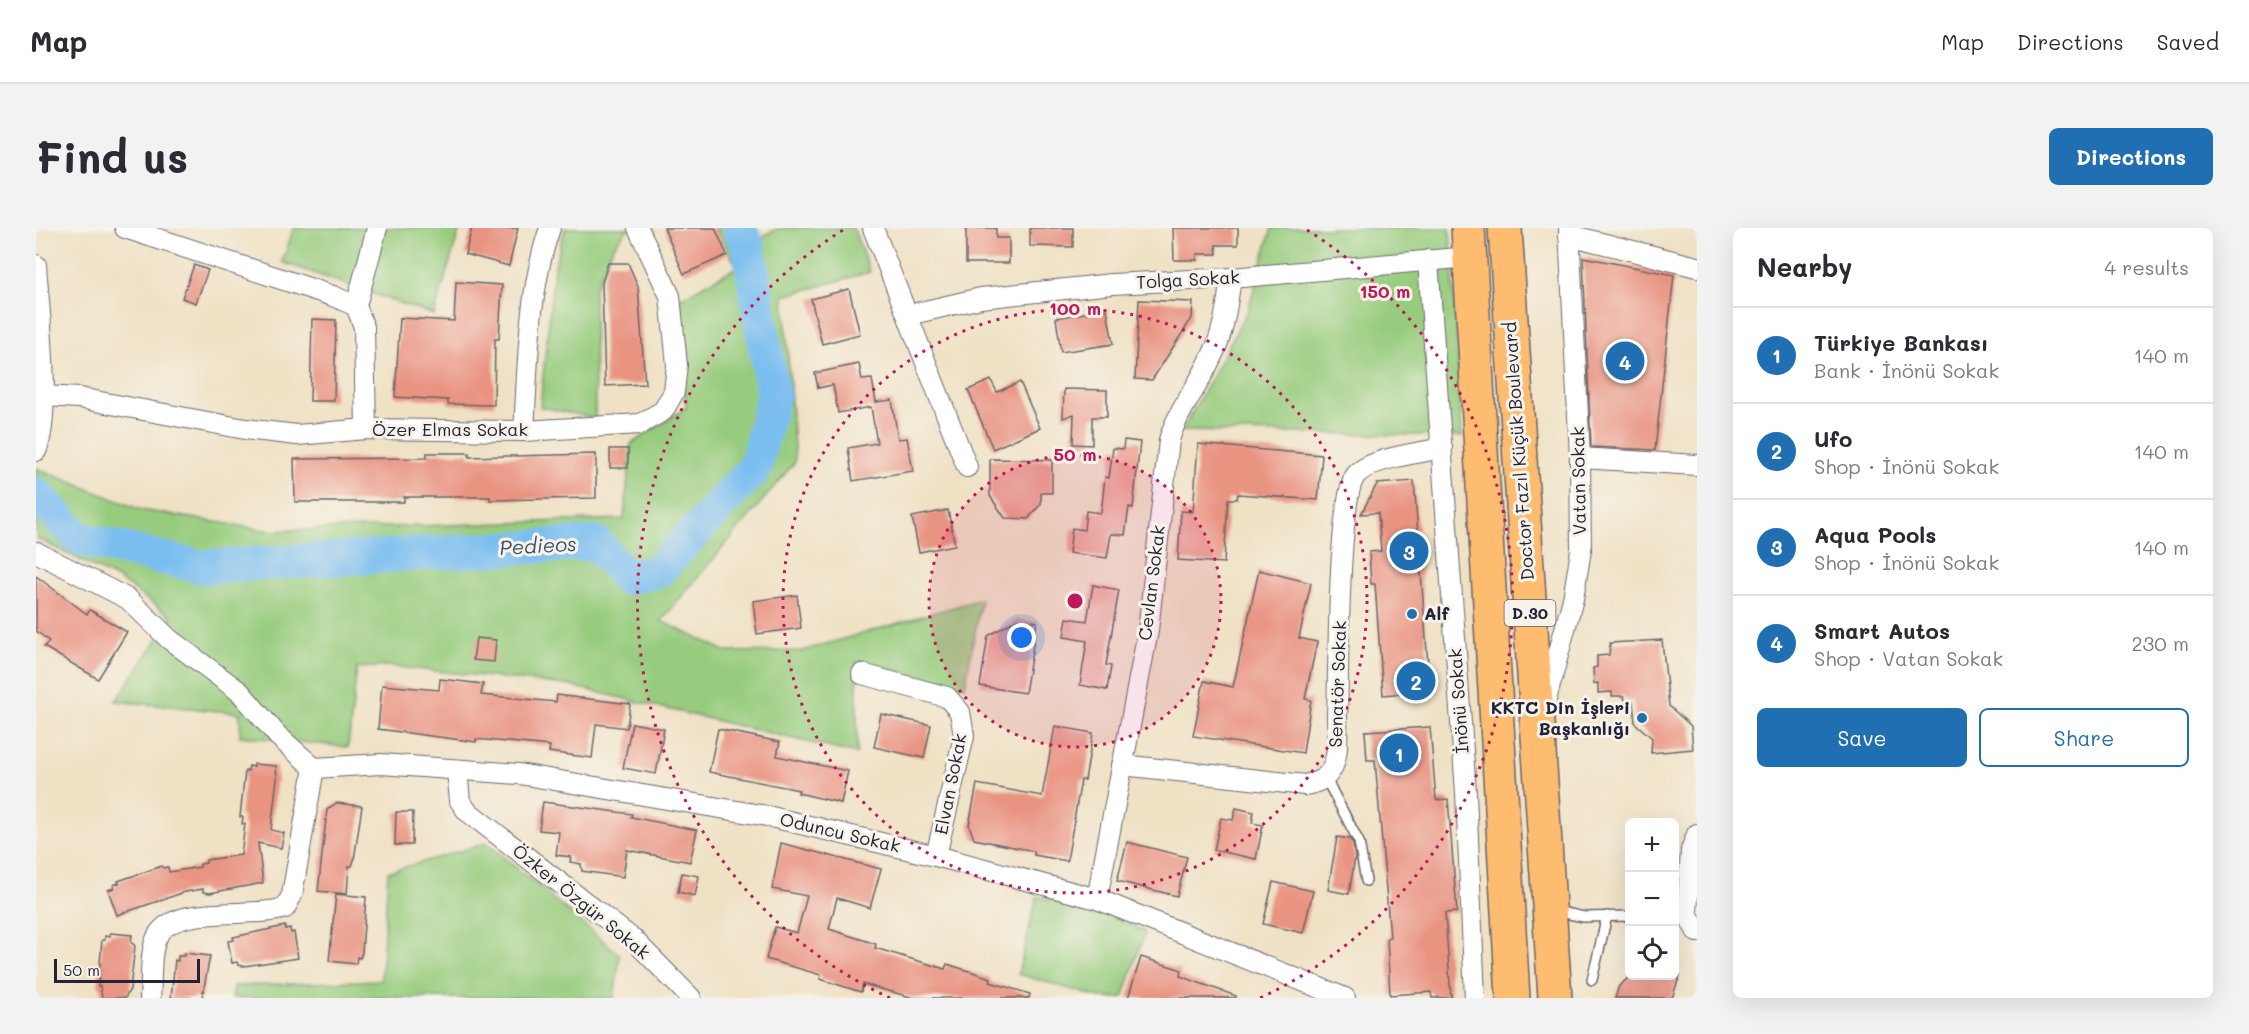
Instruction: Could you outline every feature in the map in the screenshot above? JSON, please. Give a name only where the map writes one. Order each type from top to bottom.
[{"type":"highway","name":"Doctor Fazıl Küçük Boulevard","points":[[1505,228],[1555,998]]},
{"type":"highway","name":"Doctor Fazıl Küçük Boulevard","points":[[1469,243],[1513,998]]},
{"type":"street","points":[[125,228],[183,237],[356,306]]},
{"type":"street","points":[[366,429],[364,327],[356,306],[377,228]]},
{"type":"street","points":[[524,431],[528,356],[541,253],[550,228]]},
{"type":"street","name":"Özer Elmas Sokak","points":[[43,396],[79,398],[245,429],[297,435],[366,429],[524,431],[640,424],[663,411],[674,392],[677,365],[670,296],[638,228]]},
{"type":"street","points":[[873,228],[967,467]]},
{"type":"street","points":[[1569,231],[1697,267]]},
{"type":"street","name":"Vatan Sokak","points":[[1538,729],[1573,599],[1581,550],[1580,458],[1569,231]]},
{"type":"street","name":"Tolga Sokak","points":[[908,315],[981,298],[1112,284],[1231,278],[1428,260],[1469,243]]},
{"type":"street","name":"İnönü Sokak","points":[[1428,260],[1466,793],[1475,998]]},
{"type":"street","points":[[36,265],[43,396],[43,430],[36,451]]},
{"type":"street","name":"Cevlan Sokak","points":[[1097,899],[1148,631],[1169,440],[1174,421],[1211,359],[1220,339],[1231,278]]},
{"type":"street","name":"Senatör Sokak","points":[[1326,777],[1335,759],[1337,738],[1343,529],[1349,492],[1355,476],[1370,464],[1442,448]]},
{"type":"street","points":[[1580,458],[1697,465]]},
{"type":"street","points":[[36,552],[128,599],[169,639],[240,692],[278,736],[314,768],[292,895],[285,908],[271,913],[186,916],[170,923],[158,936],[150,998]]},
{"type":"street","name":"Elvan Sokak","points":[[862,674],[947,697],[960,712],[964,736],[936,856]]},
{"type":"street","name":"Oduncu Sokak","points":[[314,768],[381,764],[519,774],[755,813],[936,856],[1097,899],[1345,998]]},
{"type":"street","points":[[1122,765],[1305,785],[1321,781],[1326,777]]},
{"type":"street","name":"Özker Özgür Sokak","points":[[456,770],[460,801],[467,811],[634,940],[691,998]]},
{"type":"street","points":[[1697,834],[1691,850],[1681,913],[1697,932]]},
{"type":"lane","points":[[1326,777],[1359,842],[1366,881]]},
{"type":"lane","points":[[1549,909],[1584,918],[1625,916]]},
{"type":"lane","points":[[1593,980],[1607,916]]},
{"type":"green space","points":[[294,228],[460,228],[434,315],[282,262]]},
{"type":"green space","points":[[565,228],[629,228],[613,247],[594,290],[595,418],[540,407],[554,269]]},
{"type":"green space","points":[[716,228],[757,228],[761,237],[779,228],[853,228],[870,272],[784,296],[795,462],[661,621],[727,652],[802,651],[981,599],[965,686],[857,662],[857,754],[567,685],[388,666],[357,668],[348,747],[240,736],[240,713],[116,701],[172,617],[118,579],[36,538],[36,468],[141,510],[271,531],[624,519],[631,444],[686,408],[679,299],[737,267]]},
{"type":"green space","points":[[1272,228],[1450,228],[1462,436],[1182,431],[1248,310]]},
{"type":"green space","points":[[487,843],[620,955],[614,998],[232,998],[234,986],[381,980],[388,872]]},
{"type":"green space","points":[[1037,897],[1088,905],[1145,932],[1123,998],[1101,998],[1018,974]]},
{"type":"building","points":[[472,228],[518,228],[509,266],[465,254]]},
{"type":"building","points":[[664,228],[715,228],[727,255],[684,274]]},
{"type":"building","points":[[966,228],[996,228],[996,238],[1009,238],[1009,263],[966,263]]},
{"type":"building","points":[[1030,228],[1073,228],[1073,247],[1030,246]]},
{"type":"building","points":[[1173,228],[1238,228],[1238,245],[1216,245],[1217,254],[1197,254],[1197,260],[1174,260]]},
{"type":"building","points":[[1583,257],[1674,275],[1655,450],[1591,447]]},
{"type":"building","points":[[608,263],[628,263],[638,286],[645,384],[605,386],[602,283]]},
{"type":"building","points":[[194,265],[208,270],[196,303],[182,298]]},
{"type":"building","points":[[456,282],[502,285],[499,339],[495,339],[494,405],[448,404],[448,400],[395,397],[400,318],[454,321]]},
{"type":"building","points":[[849,289],[860,334],[822,344],[811,299]]},
{"type":"building","points":[[1139,300],[1193,302],[1192,318],[1152,380],[1135,379]]},
{"type":"building","points":[[1107,309],[1113,344],[1061,352],[1056,318]]},
{"type":"building","points":[[312,319],[336,320],[334,401],[310,401]]},
{"type":"building","points":[[859,364],[862,380],[872,379],[876,402],[892,400],[898,439],[907,438],[913,471],[853,481],[848,448],[877,443],[871,407],[838,413],[833,385],[818,388],[815,373]]},
{"type":"building","points":[[991,380],[997,392],[1020,382],[1040,428],[993,449],[968,390]]},
{"type":"building","points":[[1064,389],[1107,390],[1107,417],[1092,417],[1092,445],[1073,444],[1074,414],[1063,418]]},
{"type":"building","points":[[1124,440],[1140,442],[1133,508],[1129,507],[1125,535],[1111,534],[1107,558],[1069,553],[1072,528],[1084,530],[1086,511],[1101,513],[1105,477],[1109,478],[1113,448],[1123,449]]},
{"type":"building","points":[[1198,444],[1322,455],[1318,500],[1238,494],[1237,499],[1228,499],[1224,563],[1178,560],[1181,511],[1193,512]]},
{"type":"building","points":[[610,449],[628,449],[628,468],[610,468]]},
{"type":"building","points":[[427,453],[469,453],[469,457],[596,454],[596,498],[490,500],[490,497],[404,497],[404,502],[295,502],[294,459],[427,458]]},
{"type":"building","points":[[990,459],[1052,460],[1052,493],[1041,493],[1041,504],[1028,519],[1005,518],[990,496]]},
{"type":"building","points":[[1414,481],[1430,691],[1383,695],[1375,584],[1371,584],[1369,552],[1381,551],[1378,513],[1361,514],[1377,484]]},
{"type":"building","points":[[948,510],[955,545],[919,552],[912,517]]},
{"type":"building","points":[[1259,570],[1311,583],[1299,638],[1317,642],[1305,699],[1311,700],[1303,753],[1193,736],[1204,681],[1233,687]]},
{"type":"building","points":[[36,576],[87,614],[90,610],[127,632],[98,679],[44,647],[49,641],[36,631]]},
{"type":"building","points":[[1093,585],[1119,590],[1106,665],[1111,666],[1107,690],[1080,685],[1087,641],[1064,637],[1067,618],[1087,621]]},
{"type":"building","points":[[797,595],[801,628],[757,634],[753,601]]},
{"type":"building","points":[[1017,619],[1037,622],[1025,693],[980,686],[988,636]]},
{"type":"building","points":[[476,638],[496,640],[494,662],[473,660]]},
{"type":"building","points":[[1662,640],[1669,706],[1691,726],[1693,749],[1651,753],[1652,738],[1635,723],[1633,701],[1625,700],[1624,696],[1612,696],[1612,692],[1598,693],[1598,683],[1594,684],[1593,668],[1597,667],[1597,656],[1609,655],[1610,643]]},
{"type":"building","points":[[440,679],[483,684],[481,695],[556,702],[557,695],[630,704],[627,728],[596,724],[592,758],[549,752],[550,746],[476,739],[476,742],[378,729],[382,685],[439,690]]},
{"type":"building","points":[[881,714],[931,725],[924,758],[874,747]]},
{"type":"building","points":[[632,723],[664,729],[656,774],[623,768]]},
{"type":"building","points":[[1055,726],[1093,733],[1085,780],[1081,780],[1067,861],[1034,855],[1034,851],[974,839],[969,825],[977,784],[1042,796]]},
{"type":"building","points":[[1430,727],[1436,800],[1448,799],[1457,912],[1445,913],[1451,998],[1432,998],[1431,992],[1390,995],[1387,938],[1390,937],[1375,760],[1367,760],[1365,731]]},
{"type":"building","points":[[718,729],[780,742],[777,756],[848,771],[841,803],[798,793],[799,790],[709,772]]},
{"type":"building","points":[[254,764],[276,766],[277,778],[271,830],[284,833],[281,848],[258,843],[263,883],[210,893],[203,892],[203,889],[185,892],[117,915],[108,890],[114,888],[113,885],[119,883],[118,881],[162,866],[163,868],[168,867],[169,872],[200,867],[200,864],[206,863],[206,860],[241,855],[245,824],[242,824],[243,817],[240,817],[245,771],[248,771],[249,766],[254,767]]},
{"type":"building","points":[[543,802],[632,814],[631,817],[697,830],[690,862],[627,850],[623,877],[582,871],[581,864],[570,862],[571,857],[556,855],[559,832],[539,830]]},
{"type":"building","points":[[336,803],[362,806],[354,860],[352,866],[349,866],[347,894],[318,891],[327,810]]},
{"type":"building","points":[[1236,808],[1254,812],[1252,823],[1263,825],[1256,859],[1214,850],[1221,818],[1233,820]]},
{"type":"building","points":[[396,812],[413,812],[412,845],[395,845]]},
{"type":"building","points":[[1337,837],[1350,839],[1353,844],[1355,857],[1349,894],[1328,890]]},
{"type":"building","points":[[1127,842],[1187,857],[1177,896],[1117,881]]},
{"type":"building","points":[[781,843],[881,869],[870,908],[837,898],[829,929],[876,944],[875,948],[945,969],[947,964],[991,978],[990,982],[1030,994],[1029,998],[914,998],[863,984],[861,992],[820,979],[821,975],[766,959],[775,927],[797,933],[807,896],[772,889]]},
{"type":"building","points":[[682,873],[699,876],[695,896],[678,892]]},
{"type":"building","points":[[1273,882],[1313,891],[1303,933],[1263,924]]},
{"type":"building","points":[[336,894],[366,897],[362,952],[360,958],[357,957],[356,964],[329,961]]},
{"type":"building","points":[[285,926],[285,929],[290,928],[291,933],[294,932],[298,958],[244,966],[238,965],[237,962],[232,963],[228,941],[234,940],[233,937]]},
{"type":"building","points":[[110,933],[132,935],[131,942],[135,946],[130,989],[125,998],[102,998],[100,986],[98,986],[102,940],[105,940],[105,936],[110,936]]},
{"type":"building","points":[[184,953],[210,956],[202,998],[171,998],[175,960],[178,961],[178,956],[184,956]]},
{"type":"building","points":[[1141,957],[1182,970],[1180,976],[1236,996],[1236,998],[1128,998]]},
{"type":"building","points":[[1626,980],[1678,980],[1672,998],[1615,998],[1619,986]]},
{"type":"waterway","name":"Pedieos","points":[[36,494],[79,539],[202,567],[596,543],[627,578],[658,571],[755,468],[773,395],[748,245],[739,228]]},
{"type":"place","name":"Smart Autos","points":[[1625,361]]},
{"type":"place","name":"Aqua Pools","points":[[1409,551]]},
{"type":"place","name":"Alf","points":[[1412,614]]},
{"type":"place","name":"Ufo","points":[[1416,681]]},
{"type":"place","name":"KKTC Din İşleri Başkanlığı","points":[[1642,718]]},
{"type":"place","name":"Türkiye Bankası","points":[[1399,753]]}]
